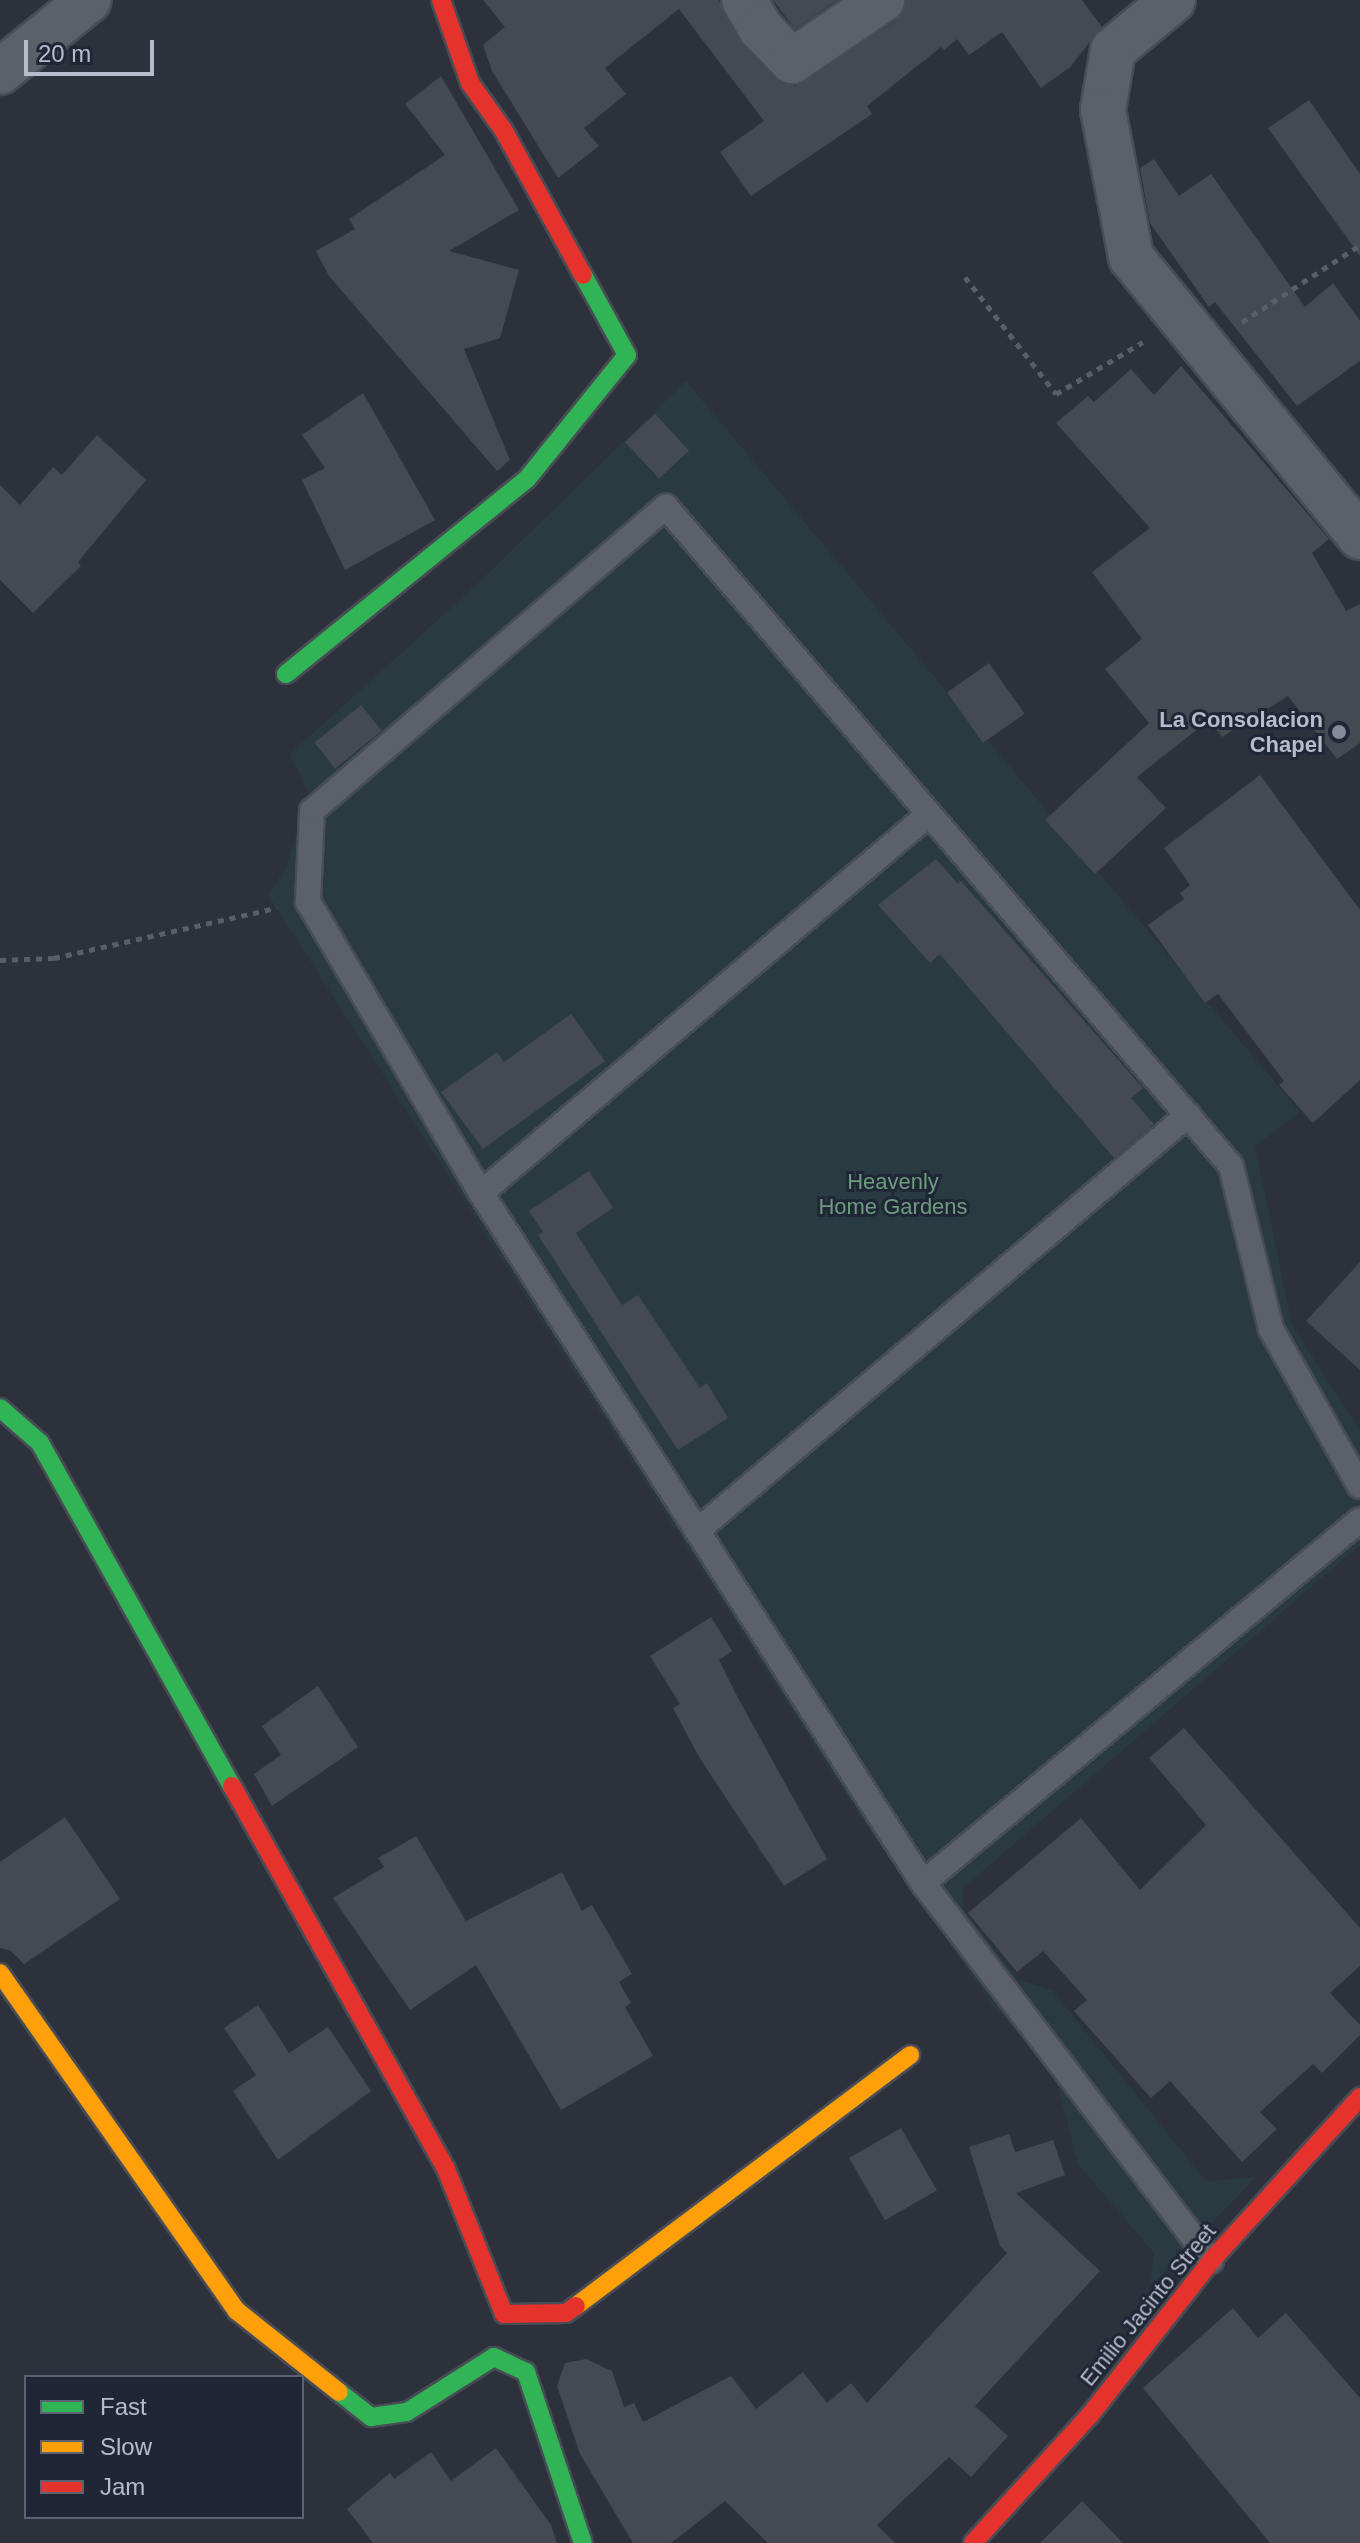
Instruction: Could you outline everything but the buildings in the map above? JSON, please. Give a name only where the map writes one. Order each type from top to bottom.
[{"type":"street","points":[[0,72],[89,0]]},
{"type":"street","points":[[286,674],[527,479],[627,355],[504,131],[470,83],[441,0]]},
{"type":"street","points":[[744,0],[760,28],[792,61],[882,0]]},
{"type":"street","points":[[1173,0],[1113,50],[1103,110],[1131,257],[1360,537]]},
{"type":"street","points":[[0,1408],[40,1443],[431,2142],[504,2314],[533,2316],[566,2313],[910,2055]]},
{"type":"street","points":[[0,1973],[237,2311],[371,2417],[407,2412],[494,2357],[510,2368],[526,2372],[572,2538]]},
{"type":"street","name":"Emilio Jacinto Street","points":[[973,2543],[1090,2415],[1211,2261],[1360,2097]]},
{"type":"street","points":[[510,2368],[533,2316]]},
{"type":"lane","points":[[1211,2261],[923,1883],[481,1193],[308,902],[312,811],[666,507],[1231,1166],[1271,1329],[1360,1486]]},
{"type":"lane","points":[[481,1193],[929,814]]},
{"type":"lane","points":[[697,1531],[1188,1115]]},
{"type":"lane","points":[[923,1883],[1360,1520]]},
{"type":"path","points":[[1243,393],[1239,324],[1360,245]]},
{"type":"path","points":[[965,277],[1056,394],[1183,321]]},
{"type":"path","points":[[0,960],[54,958],[308,902]]},
{"type":"green space","name":"Heavenly Home Gardens","points":[[686,381],[1300,1112],[1255,1146],[1292,1325],[1360,1431],[1360,1545],[963,1888],[963,1908],[1019,1980],[1052,1990],[1206,2181],[1256,2177],[1150,2287],[1154,2253],[1078,2164],[1054,2072],[994,2007],[859,1815],[268,895],[286,867],[309,793],[290,754],[473,588]]},
{"type":"traffic: fast","points":[[286,674],[527,479],[627,355],[583,275]]},
{"type":"traffic: fast","points":[[0,1408],[40,1443],[232,1786]]},
{"type":"traffic: fast","points":[[339,2392],[371,2417],[407,2412],[494,2357],[526,2372],[583,2543]]},
{"type":"traffic: slow","points":[[0,1973],[237,2311],[339,2392]]},
{"type":"traffic: slow","points":[[576,2306],[910,2055]]},
{"type":"traffic: jam","points":[[441,0],[470,83],[504,131],[583,275]]},
{"type":"traffic: jam","points":[[232,1786],[446,2169],[504,2314],[566,2313],[576,2306]]},
{"type":"traffic: jam","points":[[973,2543],[1090,2415],[1211,2261],[1360,2097]]},
{"type":"place","name":"La Consolacion Chapel","points":[[1339,732]]}]
